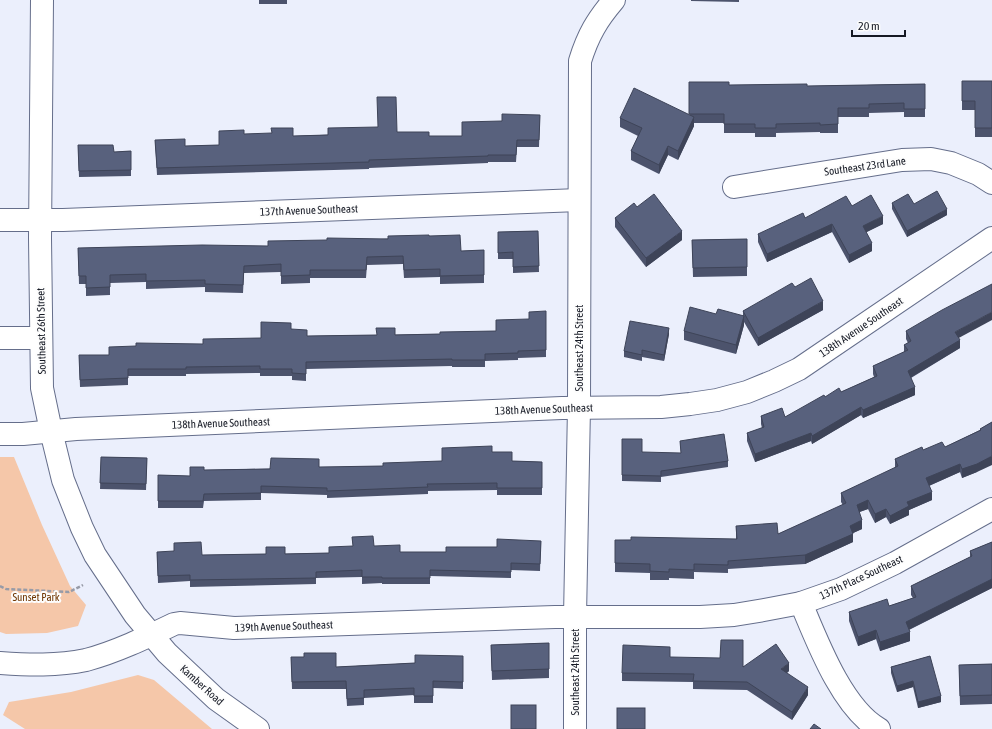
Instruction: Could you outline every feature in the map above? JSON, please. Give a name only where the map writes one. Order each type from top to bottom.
[{"type":"street","name":"Southeast 26th Street","points":[[42,0],[40,220],[42,388],[63,480],[82,528],[95,555],[125,601],[151,635]]},
{"type":"street","name":"Southeast 24th Street","points":[[575,729],[575,617],[579,407],[580,61],[586,41],[600,17],[614,0]]},
{"type":"street","name":"Southeast 23rd Lane","points":[[734,187],[902,160],[931,159],[958,166],[978,174],[992,183]]},
{"type":"street","name":"137th Avenue Southeast","points":[[0,220],[63,220],[579,200]]},
{"type":"street","name":"138th Avenue Southeast","points":[[0,434],[76,429],[579,407],[661,407],[717,400],[747,392],[799,369],[992,238]]},
{"type":"street","points":[[0,338],[41,338]]},
{"type":"street","name":"137th Place Southeast","points":[[575,617],[707,616],[764,610],[801,603],[841,589],[882,569],[992,509]]},
{"type":"street","points":[[801,603],[822,654],[841,687],[860,713],[872,725],[879,729]]},
{"type":"street","name":"139th Avenue Southeast","points":[[0,663],[32,665],[56,664],[85,660],[116,650],[174,624],[180,623],[234,628],[575,617]]},
{"type":"street","name":"Kamber Road","points":[[151,635],[167,653],[216,698],[258,729]]},
{"type":"path","points":[[0,586],[6,589],[69,592],[83,586]]},
{"type":"green space","name":"Sunset Park","points":[[0,457],[14,457],[42,525],[70,586],[86,605],[78,626],[47,633],[6,634],[0,632]]},
{"type":"green space","points":[[138,675],[154,680],[212,729],[25,729],[3,715],[9,702],[71,692]]},
{"type":"building","points":[[962,81],[992,81],[992,128],[975,128],[975,101],[962,101]]},
{"type":"building","points":[[689,82],[729,82],[729,85],[807,84],[807,86],[925,84],[925,109],[904,109],[904,103],[869,104],[869,108],[838,108],[838,124],[776,124],[776,128],[755,128],[755,124],[724,124],[724,114],[689,114]]},
{"type":"building","points":[[634,88],[694,117],[678,151],[668,146],[659,165],[631,151],[642,128],[620,118]]},
{"type":"building","points":[[377,97],[396,97],[397,132],[429,132],[429,136],[462,136],[462,122],[502,121],[502,114],[540,115],[539,140],[517,140],[516,155],[369,160],[369,162],[157,168],[155,140],[185,139],[185,146],[219,145],[219,131],[244,130],[244,134],[272,133],[271,128],[293,128],[293,136],[328,135],[328,128],[378,127]]},
{"type":"building","points":[[78,145],[113,145],[114,152],[131,151],[131,170],[79,171]]},
{"type":"building","points":[[937,191],[947,209],[907,231],[892,203],[908,194],[914,204]]},
{"type":"building","points":[[654,194],[682,231],[646,258],[615,218],[634,203],[637,207]]},
{"type":"building","points":[[871,195],[883,216],[863,226],[872,243],[849,255],[832,224],[767,254],[758,234],[803,213],[805,218],[846,196],[852,206]]},
{"type":"building","points":[[538,231],[539,266],[513,267],[513,252],[498,253],[498,232]]},
{"type":"building","points":[[460,235],[461,251],[484,250],[484,275],[440,276],[440,269],[404,270],[403,256],[367,257],[366,270],[310,270],[310,275],[281,276],[281,264],[244,266],[243,285],[205,284],[205,280],[146,281],[146,274],[110,275],[110,287],[86,288],[86,276],[79,276],[78,248],[202,245],[268,246],[268,241],[327,240],[327,238],[388,239],[388,236]]},
{"type":"building","points":[[747,239],[747,267],[693,268],[692,240]]},
{"type":"building","points":[[811,278],[823,301],[758,338],[743,311],[792,283],[795,287]]},
{"type":"building","points":[[992,284],[992,312],[955,332],[960,340],[908,371],[915,387],[863,410],[861,407],[812,436],[811,433],[755,454],[747,433],[764,427],[761,416],[782,408],[785,417],[824,395],[825,397],[839,388],[841,392],[877,376],[873,366],[908,350],[904,345],[911,341],[906,331]]},
{"type":"building","points":[[690,307],[716,314],[718,309],[744,316],[736,345],[684,331]]},
{"type":"building","points":[[546,311],[546,350],[485,354],[485,360],[452,359],[306,362],[306,374],[292,373],[292,369],[260,369],[260,366],[186,367],[186,369],[128,369],[128,378],[80,380],[79,355],[109,355],[109,347],[136,346],[136,343],[203,344],[203,339],[261,338],[261,322],[291,323],[291,329],[307,330],[307,336],[377,335],[376,328],[395,328],[395,335],[440,334],[440,332],[496,331],[496,320],[529,319],[529,312]]},
{"type":"building","points":[[630,321],[669,328],[664,355],[642,350],[642,355],[624,351]]},
{"type":"building","points":[[992,422],[992,456],[977,464],[962,469],[960,464],[926,478],[932,492],[907,502],[909,506],[890,516],[886,509],[875,514],[868,500],[857,505],[862,520],[850,526],[853,534],[805,555],[728,561],[728,565],[694,564],[694,570],[669,569],[669,572],[650,571],[650,564],[615,563],[615,540],[631,540],[631,537],[737,539],[736,526],[777,523],[778,534],[846,503],[841,493],[898,466],[895,459],[922,447],[923,450],[942,442],[945,447],[981,430],[980,429]]},
{"type":"building","points":[[724,434],[728,461],[661,471],[661,476],[622,475],[622,439],[642,439],[642,452],[681,453],[680,441]]},
{"type":"building","points":[[492,446],[492,452],[512,452],[512,461],[542,462],[542,488],[497,488],[497,483],[427,484],[428,487],[327,491],[327,488],[261,486],[261,493],[204,494],[203,501],[158,501],[158,475],[190,476],[190,467],[204,467],[204,470],[270,469],[271,458],[319,459],[319,467],[383,466],[383,463],[442,461],[442,448]]},
{"type":"building","points":[[101,457],[147,458],[146,484],[100,483]]},
{"type":"building","points":[[373,536],[374,546],[400,545],[400,552],[446,552],[446,547],[497,547],[497,539],[541,541],[540,564],[511,563],[511,572],[430,570],[430,578],[362,577],[362,570],[316,572],[316,578],[190,580],[190,575],[158,576],[157,552],[174,551],[174,543],[201,542],[202,555],[266,554],[266,547],[285,547],[285,554],[329,553],[329,547],[353,546],[352,537]]},
{"type":"building","points":[[992,542],[992,579],[906,622],[910,632],[880,642],[876,630],[858,637],[849,612],[887,599],[889,606],[916,597],[911,586],[972,556],[970,551]]},
{"type":"building","points":[[721,640],[743,640],[743,667],[776,644],[789,663],[781,669],[808,687],[792,712],[747,682],[693,681],[694,674],[622,673],[623,645],[670,647],[670,657],[720,658]]},
{"type":"building","points":[[549,643],[549,669],[492,671],[491,645]]},
{"type":"building","points":[[304,653],[336,653],[336,667],[415,663],[415,655],[463,656],[463,682],[433,681],[433,696],[414,696],[414,688],[364,690],[364,698],[347,699],[346,681],[292,682],[291,657],[304,657]]},
{"type":"building","points":[[930,656],[941,696],[918,702],[913,681],[897,686],[891,667]]},
{"type":"building","points":[[992,664],[992,695],[960,696],[959,665]]},
{"type":"building","points":[[511,705],[536,705],[536,729],[511,729]]},
{"type":"building","points":[[617,708],[645,708],[645,729],[617,729]]},
{"type":"building","points":[[814,724],[821,729],[810,729]]}]
